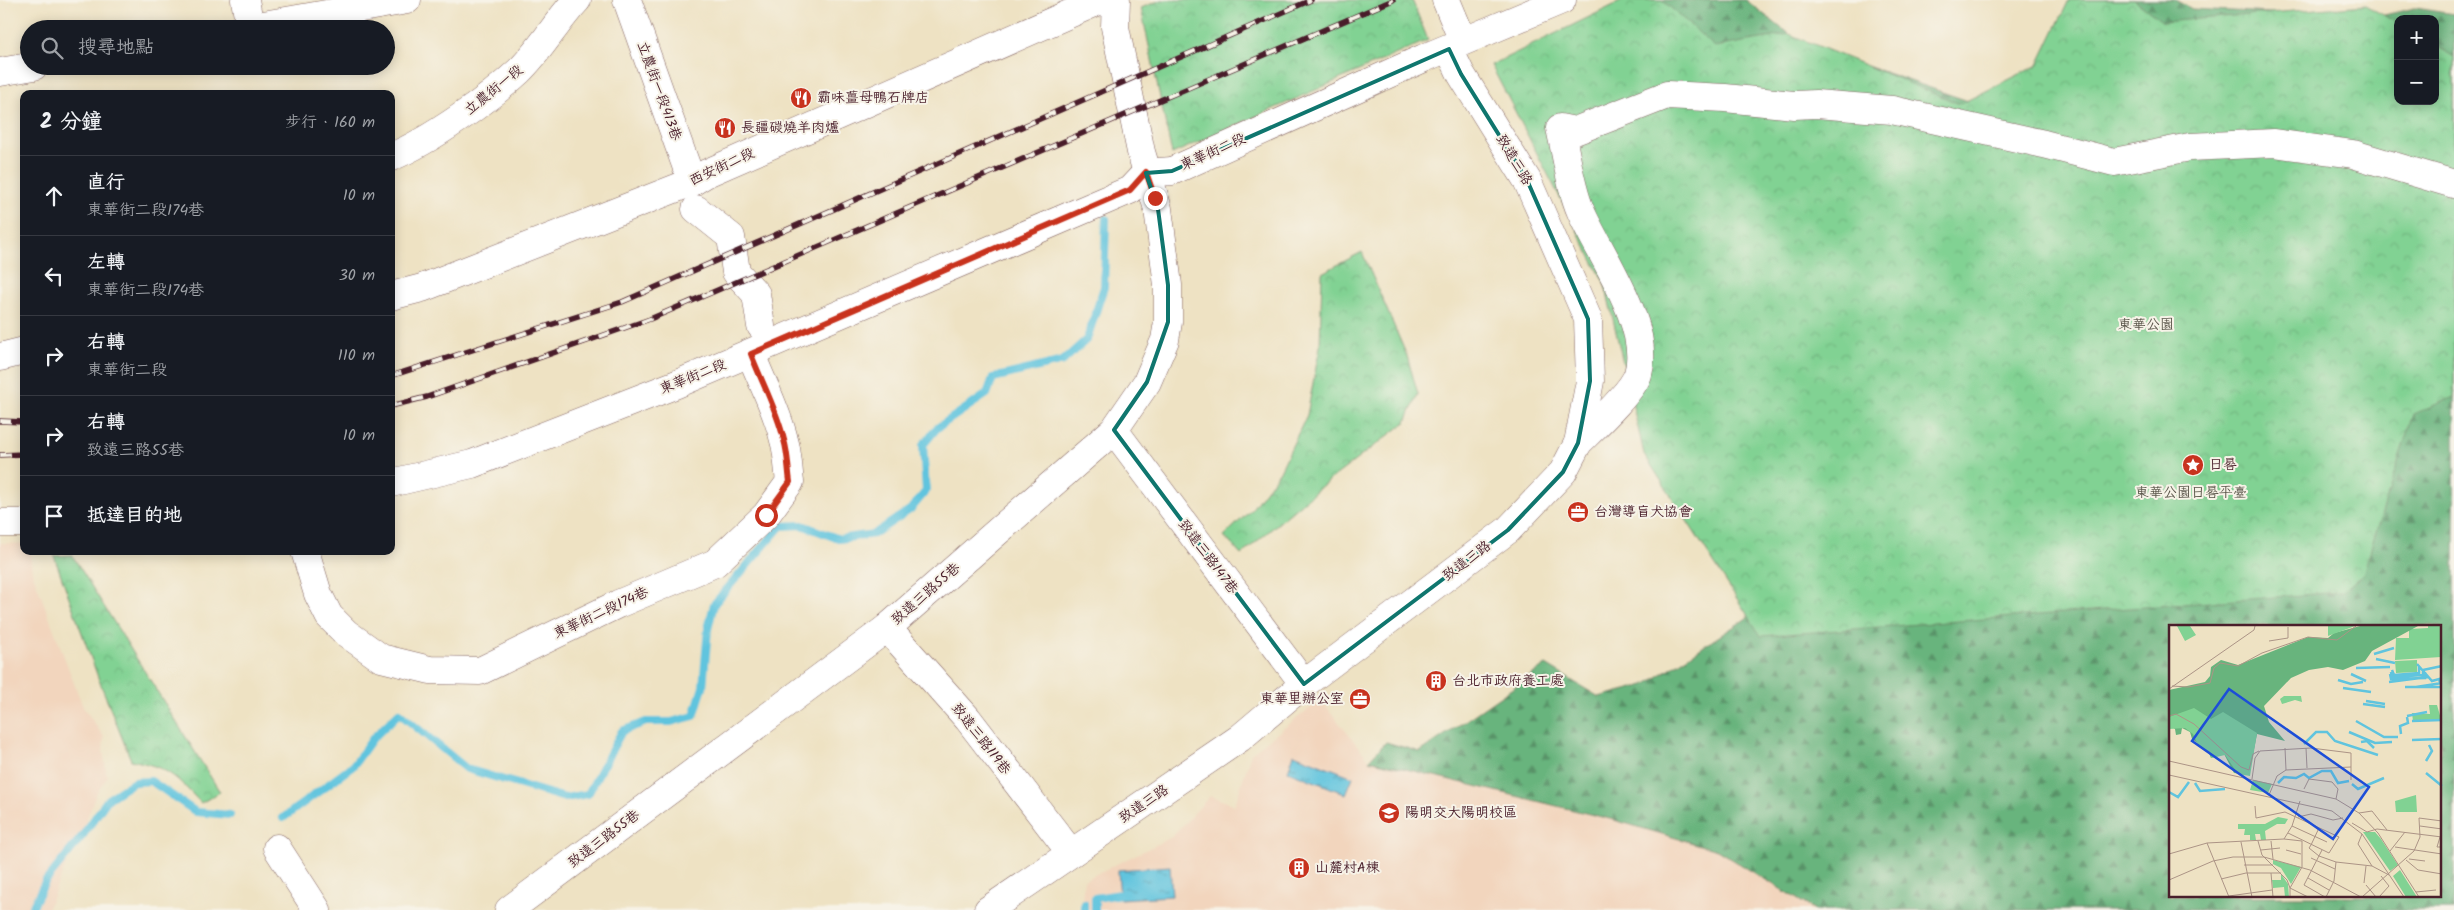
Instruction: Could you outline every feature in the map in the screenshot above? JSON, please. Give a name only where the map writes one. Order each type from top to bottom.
[{"type":"street","points":[[245,0],[245,20]]},
{"type":"street","points":[[291,20],[407,0]]},
{"type":"street","name":"立農街一段","points":[[395,155],[404,152],[458,119],[518,72],[578,0]]},
{"type":"street","name":"立農街一段413巷","points":[[627,0],[692,182]]},
{"type":"street","name":"西安街二段","points":[[395,295],[422,288],[692,182],[707,173],[1102,0]]},
{"type":"street","name":"致遠三路55巷","points":[[509,910],[887,628],[1114,430],[1147,382],[1164,340],[1168,322],[1168,284],[1158,209],[1146,172],[1115,27],[1116,0]]},
{"type":"street","name":"致遠三路","points":[[988,910],[1240,738],[1304,684],[1508,530],[1563,472],[1578,443],[1590,381],[1588,319],[1527,180],[1461,74],[1446,0]]},
{"type":"street","name":"東華街二段","points":[[395,482],[472,464],[751,354],[1130,190],[1146,172],[1172,171],[1562,0]]},
{"type":"street","points":[[0,72],[20,68]]},
{"type":"street","points":[[1578,443],[1622,397],[1638,375],[1639,342],[1619,284],[1580,211],[1560,128],[1575,130],[1667,96],[1892,110],[2044,144],[2114,162],[2190,147],[2274,143],[2353,154],[2454,184]]},
{"type":"street","points":[[696,209],[731,238],[736,272],[756,294],[761,326]]},
{"type":"street","points":[[0,340],[20,342]]},
{"type":"street","points":[[0,357],[20,353]]},
{"type":"street","name":"東華街二段174巷","points":[[306,555],[318,594],[329,616],[346,633],[381,658],[430,670],[480,671],[618,604],[715,562],[766,515],[790,482],[785,441],[769,394],[761,380],[751,354]]},
{"type":"street","name":"致遠三路147巷","points":[[1114,430],[1304,684]]},
{"type":"street","points":[[0,523],[20,523]]},
{"type":"street","name":"致遠三路119巷","points":[[887,628],[968,719],[1071,853]]},
{"type":"street","points":[[277,848],[317,910]]},
{"type":"highlighted area","points":[[1449,49],[1461,74],[1527,180],[1588,319],[1590,381],[1578,443],[1563,472],[1508,530],[1304,684],[1114,430],[1147,382],[1168,322],[1168,285],[1158,209],[1146,173],[1172,171]]},
{"type":"shaded area","points":[[0,543],[20,544],[20,555],[30,555],[32,572],[83,707],[104,737],[103,750],[107,777],[96,794],[77,845],[71,852],[47,910],[0,910]]},
{"type":"shaded area","name":"陽明交大陽明校區","points":[[1321,700],[1369,760],[1614,820],[1717,850],[1815,910],[1081,910],[1084,880],[1172,837],[1210,796],[1235,805],[1251,753]]},
{"type":"green space","points":[[1161,0],[1412,0],[1428,40],[1172,154],[1141,8]]},
{"type":"green space","name":"東華公園","points":[[1624,0],[1662,0],[1715,47],[1789,34],[1960,104],[2038,65],[2069,0],[2134,0],[2163,22],[2365,5],[2394,21],[2394,105],[2439,105],[2439,48],[2454,57],[2454,397],[2413,414],[2363,574],[2342,592],[1761,636],[1644,454],[1605,284],[1491,65]]},
{"type":"green space","name":"東華公園","points":[[1637,0],[1746,0],[1800,43],[1977,104],[2051,72],[2077,0],[2175,0],[2192,9],[2371,18],[2415,8],[2454,14],[2454,910],[1815,910],[1717,850],[1614,820],[1369,760],[1386,742],[1420,752],[1546,665],[1599,697],[1645,685],[1753,614],[1641,421],[1603,278]]},
{"type":"green space","points":[[1362,252],[1407,356],[1418,394],[1406,422],[1323,485],[1241,555],[1224,536],[1251,510],[1280,471],[1307,415],[1320,346],[1322,273]]},
{"type":"green space","points":[[72,555],[220,792],[201,803],[171,774],[155,766],[131,760],[99,680],[54,556]]},
{"type":"water","points":[[1294,754],[1353,777],[1346,794],[1288,771]]},
{"type":"water","points":[[1170,866],[1172,896],[1120,899],[1118,870]]},
{"type":"waterway","points":[[283,818],[353,766],[373,738],[399,713],[467,769],[565,798],[588,794],[622,731],[646,722],[671,722],[694,716],[703,687],[708,629],[714,604],[781,526],[802,525],[839,539],[874,534],[911,509],[926,491],[923,445],[937,428],[987,394],[993,378],[1063,361],[1087,339],[1104,287],[1106,219]]},
{"type":"waterway","points":[[31,910],[45,882],[83,835],[108,799],[134,782],[151,781],[196,812],[230,815]]},
{"type":"waterway","points":[[1095,910],[1095,898],[1121,894]]},
{"type":"waterway","points":[[1084,903],[1084,910]]},
{"type":"railway","points":[[395,375],[622,302],[1311,0]]},
{"type":"railway","points":[[395,405],[427,397],[650,319],[1393,0]]},
{"type":"railway","points":[[0,421],[20,422]]},
{"type":"railway","points":[[0,455],[20,454]]},
{"type":"place","name":"霸味薑母鴨石牌店","points":[[801,98]]},
{"type":"place","name":"長疆碳燒羊肉爐","points":[[725,128]]},
{"type":"place","name":"日晷","points":[[2193,465]]},
{"type":"place","name":"台灣導盲犬協會","points":[[1578,512]]},
{"type":"place","name":"台北市政府養工處","points":[[1436,681]]},
{"type":"place","name":"東華里辦公室","points":[[1360,699]]},
{"type":"place","name":"陽明交大陽明校區","points":[[1389,813]]},
{"type":"place","name":"山麓村A棟","points":[[1299,868]]},
{"type":"route","points":[[766,515],[790,482],[785,441],[769,394],[761,380],[751,354],[769,344],[1130,190],[1146,172],[1155,198]]},
{"type":"park label","name":"東華公園日晷平臺","points":[[2191,493]]}]
